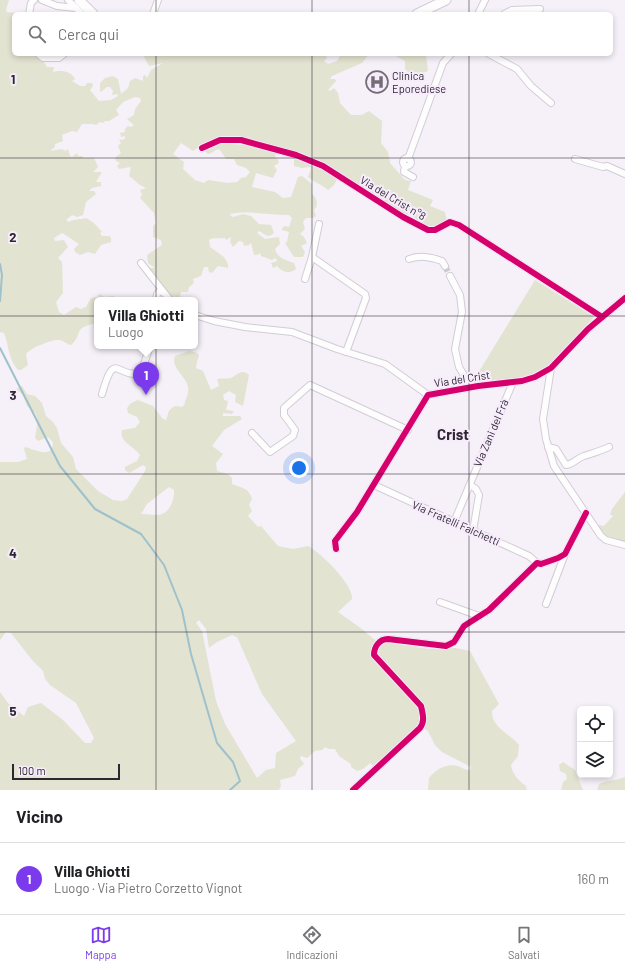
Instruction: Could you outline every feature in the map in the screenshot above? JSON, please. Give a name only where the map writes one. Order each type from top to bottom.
[{"type":"main road","points":[[422,12],[446,0]]},
{"type":"main road","points":[[78,4],[90,12]]},
{"type":"street","points":[[29,12],[31,3],[34,0]]},
{"type":"street","points":[[42,0],[57,6],[78,4]]},
{"type":"street","points":[[68,0],[78,4]]},
{"type":"street","points":[[154,12],[158,0]]},
{"type":"street","points":[[479,12],[486,0]]},
{"type":"street","points":[[508,12],[512,10],[540,10]]},
{"type":"street","points":[[40,56],[43,58],[58,58],[61,56]]},
{"type":"street","points":[[413,177],[404,172],[405,166],[410,164],[408,159],[443,63],[449,56]]},
{"type":"street","points":[[493,56],[517,69],[531,86],[551,104]]},
{"type":"street","name":"Via del Crist n°8","points":[[202,148],[220,140],[242,140],[309,160],[323,166],[403,217],[428,230],[435,230],[450,222],[459,225],[602,317]]},
{"type":"street","points":[[575,159],[603,167],[607,166],[625,174]]},
{"type":"street","points":[[306,279],[319,224]]},
{"type":"street","points":[[409,259],[418,256],[428,257],[442,261],[445,266]]},
{"type":"street","points":[[312,257],[365,294],[366,298],[346,352]]},
{"type":"street","points":[[141,264],[167,297]]},
{"type":"street","points":[[450,276],[460,295],[462,312],[455,349],[459,367],[471,387]]},
{"type":"street","points":[[157,297],[160,291],[164,293]]},
{"type":"street","name":"Via del Crist","points":[[336,549],[335,541],[342,534],[374,485],[428,395],[471,387],[513,382],[535,377],[551,368],[602,317],[625,298]]},
{"type":"street","points":[[198,316],[214,322],[292,332],[346,352],[385,364],[428,395]]},
{"type":"street","points":[[102,394],[108,373],[111,370],[118,368],[133,373],[141,373],[149,349]]},
{"type":"street","points":[[551,368],[543,419],[548,447],[558,474],[601,536],[606,540],[625,546]]},
{"type":"street","name":"Via Zani del Frà","points":[[454,522],[513,382]]},
{"type":"street","points":[[252,433],[270,452],[293,436],[294,430],[284,415],[284,408],[310,384],[408,430]]},
{"type":"street","points":[[548,447],[556,449],[566,464],[575,462],[583,456],[595,454],[610,447]]},
{"type":"street","name":"Via Fratelli Falchetti","points":[[374,485],[530,556],[537,563]]},
{"type":"street","points":[[470,485],[476,489],[479,496],[473,531]]},
{"type":"street","points":[[546,604],[565,554],[585,512]]},
{"type":"street","points":[[353,790],[420,728],[423,723],[424,715],[420,706],[376,658],[374,652],[376,646],[384,639],[446,646],[454,642],[462,629],[489,610],[537,563],[541,564],[565,554]]},
{"type":"street","points":[[440,602],[479,616]]},
{"type":"green space","points":[[0,0],[9,0],[6,10],[7,12],[12,13],[12,56],[38,56],[38,58],[43,61],[47,67],[54,67],[53,72],[62,71],[71,74],[75,79],[72,81],[80,86],[85,86],[87,83],[92,83],[93,86],[90,90],[99,101],[111,100],[118,96],[117,94],[112,95],[113,91],[110,87],[107,87],[101,92],[100,91],[100,83],[105,78],[113,76],[118,79],[121,94],[128,88],[130,81],[135,78],[143,81],[143,76],[145,75],[147,78],[151,70],[163,63],[149,66],[145,56],[326,56],[327,58],[324,61],[328,64],[337,61],[340,56],[367,56],[362,63],[332,76],[330,79],[335,79],[336,81],[328,90],[330,91],[334,88],[338,93],[340,103],[351,115],[362,115],[369,111],[382,121],[381,143],[388,152],[390,163],[405,180],[411,181],[408,190],[433,200],[430,206],[445,212],[447,221],[434,228],[422,224],[413,215],[404,214],[324,164],[242,137],[210,140],[193,151],[181,143],[173,154],[184,162],[183,169],[195,180],[204,183],[208,180],[228,183],[237,182],[241,178],[246,177],[250,172],[246,168],[237,165],[234,159],[226,159],[220,150],[208,154],[203,150],[217,143],[242,145],[244,143],[269,150],[304,161],[338,178],[334,185],[328,190],[308,177],[311,169],[310,167],[302,168],[294,166],[294,159],[291,157],[276,154],[275,158],[278,159],[279,163],[274,166],[277,170],[273,178],[256,173],[252,187],[275,192],[283,198],[291,197],[298,177],[302,176],[312,184],[312,194],[317,202],[314,210],[316,216],[313,218],[306,218],[303,222],[305,229],[300,234],[304,237],[307,243],[301,246],[305,252],[303,257],[294,257],[285,243],[287,242],[289,232],[282,229],[284,226],[289,227],[292,218],[289,215],[244,212],[230,215],[233,217],[243,214],[251,216],[259,224],[271,225],[274,233],[272,235],[266,235],[259,231],[257,233],[265,239],[279,237],[280,244],[275,249],[276,252],[282,258],[294,263],[296,269],[291,272],[286,272],[277,266],[273,268],[271,263],[277,260],[275,258],[272,260],[261,256],[260,253],[254,255],[251,243],[244,246],[243,242],[239,241],[233,247],[230,242],[231,237],[226,240],[225,238],[212,239],[209,240],[210,247],[224,257],[228,264],[228,268],[218,266],[212,273],[209,272],[208,267],[204,267],[201,276],[193,279],[194,283],[189,287],[188,292],[181,292],[181,297],[169,297],[148,268],[155,268],[148,263],[147,255],[162,245],[161,240],[153,237],[153,226],[156,223],[154,213],[140,198],[142,195],[140,190],[146,188],[129,176],[131,167],[119,169],[117,166],[120,163],[116,161],[115,158],[121,153],[118,146],[121,143],[119,140],[125,139],[125,136],[121,137],[120,133],[125,132],[125,129],[128,126],[131,127],[134,125],[127,119],[134,115],[135,109],[141,101],[140,98],[135,97],[123,102],[116,110],[119,115],[109,121],[105,121],[103,123],[100,122],[96,125],[82,124],[77,132],[72,131],[62,135],[63,141],[55,144],[55,147],[50,151],[62,149],[65,151],[68,149],[70,156],[72,157],[77,153],[78,156],[82,156],[84,158],[94,158],[98,167],[93,172],[102,172],[96,182],[101,182],[101,186],[92,188],[89,191],[94,191],[96,194],[86,202],[83,215],[77,217],[72,215],[66,220],[69,222],[72,220],[86,218],[94,223],[102,232],[100,233],[102,236],[109,236],[111,238],[111,242],[101,245],[95,254],[88,252],[80,255],[75,252],[74,249],[79,244],[62,233],[54,238],[55,241],[64,240],[68,247],[58,258],[62,262],[63,293],[56,302],[59,312],[64,315],[76,307],[81,309],[86,307],[91,298],[94,298],[94,324],[81,329],[77,338],[71,345],[60,340],[56,340],[47,342],[28,352],[26,354],[28,365],[21,370],[18,370],[12,361],[4,333],[0,332]]},
{"type":"green space","points":[[396,56],[426,56],[428,71],[413,77],[412,74],[405,69],[405,61]]},
{"type":"green space","points":[[535,280],[594,317],[548,366],[539,371],[530,375],[511,379],[472,383]]},
{"type":"green space","points":[[99,294],[105,297],[98,297]]},
{"type":"green space","points":[[189,351],[199,354],[196,368],[203,371],[211,390],[219,386],[217,379],[231,378],[242,372],[249,375],[243,406],[235,402],[236,395],[229,391],[223,395],[224,400],[228,401],[226,410],[234,411],[232,414],[223,413],[223,416],[240,416],[242,419],[224,430],[212,446],[223,454],[216,463],[217,471],[228,474],[232,478],[232,484],[244,488],[249,492],[252,499],[249,505],[252,511],[248,516],[258,527],[261,526],[278,546],[293,549],[308,546],[328,562],[348,586],[351,593],[352,599],[338,612],[376,641],[430,649],[456,648],[470,651],[499,704],[492,711],[495,722],[519,745],[518,756],[511,765],[514,774],[518,780],[526,786],[527,790],[428,790],[429,778],[442,768],[454,765],[470,770],[471,767],[442,752],[435,745],[428,731],[420,726],[373,766],[370,763],[363,769],[357,771],[351,767],[351,764],[339,756],[335,749],[325,747],[322,750],[315,751],[307,758],[301,756],[300,758],[304,764],[298,769],[295,776],[280,780],[281,786],[279,790],[0,790],[0,692],[8,703],[24,716],[28,707],[41,703],[63,720],[85,743],[91,743],[94,738],[76,703],[50,685],[45,679],[43,671],[32,660],[11,633],[6,632],[0,640],[0,462],[18,462],[27,459],[24,449],[25,447],[42,452],[50,451],[53,442],[48,437],[38,441],[35,438],[38,420],[35,413],[27,406],[23,395],[16,389],[22,386],[27,394],[35,396],[42,403],[46,416],[57,428],[61,443],[73,457],[76,469],[98,491],[113,500],[122,501],[127,499],[146,467],[143,465],[129,473],[125,470],[125,467],[137,461],[140,455],[123,438],[122,430],[135,428],[140,422],[137,417],[128,413],[127,408],[131,403],[138,400],[153,406],[163,419],[166,420],[171,409],[175,406],[183,406],[188,392],[188,386],[176,367],[174,362],[175,356]],"holes":[[[169,487],[174,490],[174,494],[172,502],[165,512],[158,515],[141,514],[147,504]],[[199,620],[206,629],[209,648],[217,642],[232,635],[237,637],[262,694],[296,741],[276,753],[275,768],[266,770],[257,778],[225,724],[216,701],[202,631],[196,623]]]},
{"type":"green space","points":[[625,492],[625,542],[606,536],[598,527],[599,525],[604,526],[613,516],[610,514],[612,509]]},
{"type":"green space","points":[[563,762],[575,770],[583,790],[561,790],[563,782],[567,779],[566,774],[560,771],[559,765]]},
{"type":"green space","points":[[625,777],[625,790],[597,790],[599,784]]},
{"type":"waterway","points":[[0,264],[2,275],[0,301]]},
{"type":"waterway","points":[[0,348],[60,466],[95,509],[141,534],[164,565],[182,610],[191,654],[217,743],[233,762],[240,781],[230,790]]},
{"type":"tunnel","points":[[445,266],[450,276]]},
{"type":"cycle path","points":[[202,148],[220,140],[241,140],[296,155],[323,166],[403,217],[428,230],[435,230],[450,222],[459,225],[602,317]]},
{"type":"cycle path","points":[[336,549],[335,541],[357,512],[428,395],[478,386],[522,381],[535,377],[551,368],[588,329],[625,298]]},
{"type":"cycle path","points":[[353,790],[420,728],[423,720],[421,706],[374,655],[378,644],[385,639],[446,646],[454,642],[464,626],[489,610],[537,563],[541,564],[565,554],[586,513]]},
{"type":"place","name":"Clinica Eporediese","points":[[377,82]]},
{"type":"place","name":"Villa Ghiotti","points":[[146,395]]},
{"type":"district","name":"Crist","points":[[453,435]]}]
